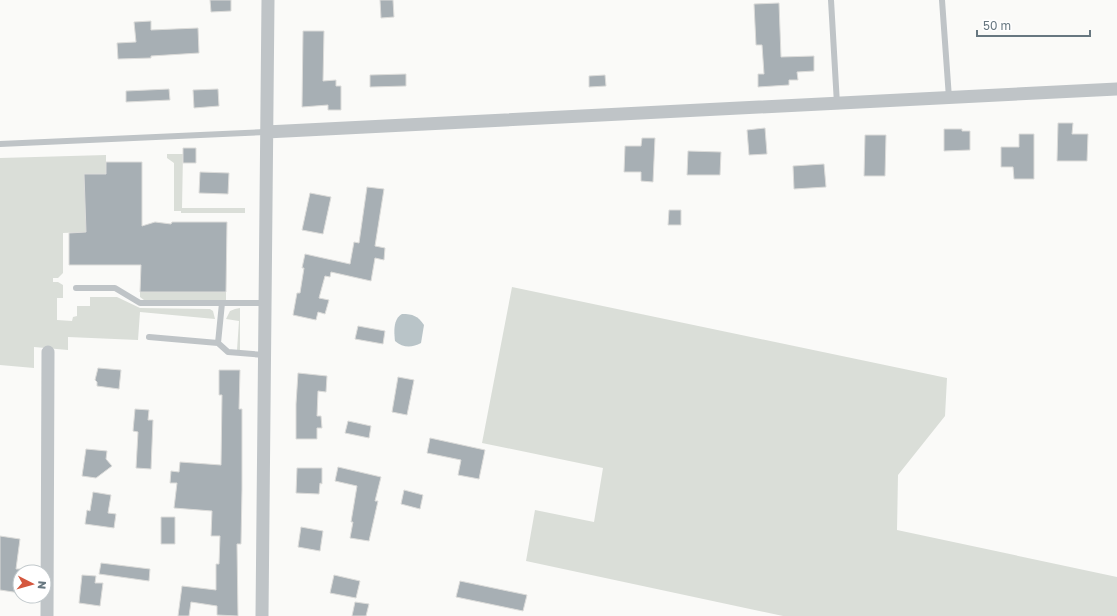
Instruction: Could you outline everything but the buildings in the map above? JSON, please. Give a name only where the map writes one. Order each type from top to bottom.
[{"type":"street","points":[[262,616],[268,0]]},
{"type":"street","points":[[266,132],[1117,89]]},
{"type":"street","points":[[47,616],[48,352]]},
{"type":"lane","points":[[831,0],[837,104]]},
{"type":"lane","points":[[942,0],[949,98]]},
{"type":"lane","points":[[0,144],[266,132]]},
{"type":"lane","points":[[76,288],[115,288],[140,303],[264,304]]},
{"type":"lane","points":[[218,343],[222,303]]},
{"type":"lane","points":[[149,337],[218,343],[228,352],[264,355]]},
{"type":"shaded area","points":[[167,154],[183,154],[182,208],[245,208],[245,213],[181,213],[181,211],[174,211],[174,163],[167,158]]},
{"type":"shaded area","points":[[106,155],[106,174],[86,232],[63,233],[63,273],[58,278],[53,278],[53,282],[58,282],[63,285],[63,298],[57,298],[57,320],[72,321],[73,317],[77,316],[77,306],[90,306],[90,297],[117,297],[140,308],[210,309],[213,311],[215,319],[140,312],[138,340],[68,337],[68,350],[34,347],[34,368],[0,365],[0,158]]},
{"type":"shaded area","points":[[512,287],[947,378],[945,416],[898,475],[897,530],[1117,577],[1117,616],[783,616],[526,561],[535,510],[594,522],[603,468],[482,443]]},
{"type":"shaded area","points":[[140,292],[226,292],[226,300],[144,300],[140,297]]},
{"type":"shaded area","points":[[240,308],[240,351],[237,350],[239,321],[226,319],[230,311]]},
{"type":"shaded area","points":[[402,314],[415,316],[420,319],[424,325],[421,343],[414,346],[408,346],[401,345],[395,341],[394,330],[396,322]]}]
